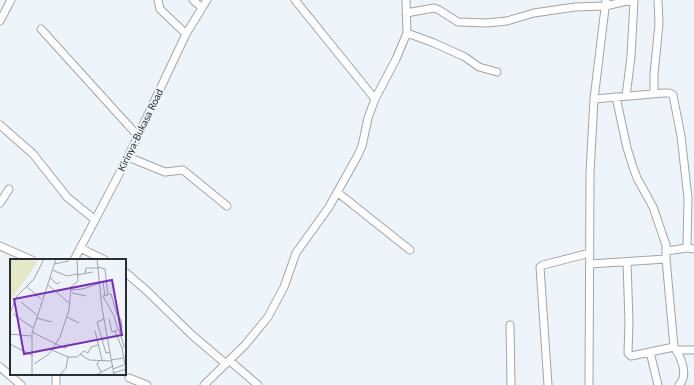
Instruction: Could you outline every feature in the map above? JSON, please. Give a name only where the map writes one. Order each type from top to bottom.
[{"type":"street","points":[[0,21],[11,0]]},
{"type":"street","points":[[158,0],[160,9],[186,34]]},
{"type":"street","points":[[193,0],[202,8]]},
{"type":"street","name":"Kirinya-Bukasa Road","points":[[74,259],[94,219],[128,157],[186,34],[207,0]]},
{"type":"street","points":[[295,0],[375,99]]},
{"type":"street","points":[[204,385],[228,362],[268,317],[284,287],[296,253],[329,207],[362,146],[368,118],[375,99],[396,59],[407,33],[406,0]]},
{"type":"street","points":[[406,12],[434,8],[458,22],[487,23],[507,20],[534,13],[633,0],[631,57],[626,96]]},
{"type":"street","points":[[654,94],[654,74],[659,24],[658,0]]},
{"type":"street","points":[[589,385],[590,173],[594,98],[606,3]]},
{"type":"street","points":[[41,29],[138,136]]},
{"type":"street","points":[[407,33],[465,57],[480,67],[496,72]]},
{"type":"street","points":[[594,98],[664,93],[669,93],[673,96],[681,136],[688,198],[690,248],[667,251]]},
{"type":"street","points":[[616,97],[627,148],[633,167],[637,178],[653,207],[662,231],[667,251],[666,260],[675,349],[683,368],[683,379],[679,385]]},
{"type":"street","points":[[0,125],[33,154],[67,198],[94,219]]},
{"type":"street","points":[[128,157],[163,171],[183,170],[228,206]]},
{"type":"street","points":[[0,203],[9,189]]},
{"type":"street","points":[[337,192],[410,250]]},
{"type":"street","points":[[0,246],[30,259]]},
{"type":"street","points":[[80,248],[103,259]]},
{"type":"street","points":[[548,385],[539,268],[542,265],[590,253]]},
{"type":"street","points":[[590,264],[666,260]]},
{"type":"street","points":[[627,262],[629,322],[627,351],[630,356],[675,349],[694,350]]},
{"type":"street","points":[[126,273],[146,290],[192,335],[258,385]]},
{"type":"street","points":[[510,325],[512,385]]},
{"type":"street","points":[[650,352],[658,385]]},
{"type":"street","points":[[0,367],[21,385]]},
{"type":"street","points":[[129,378],[148,385]]}]
